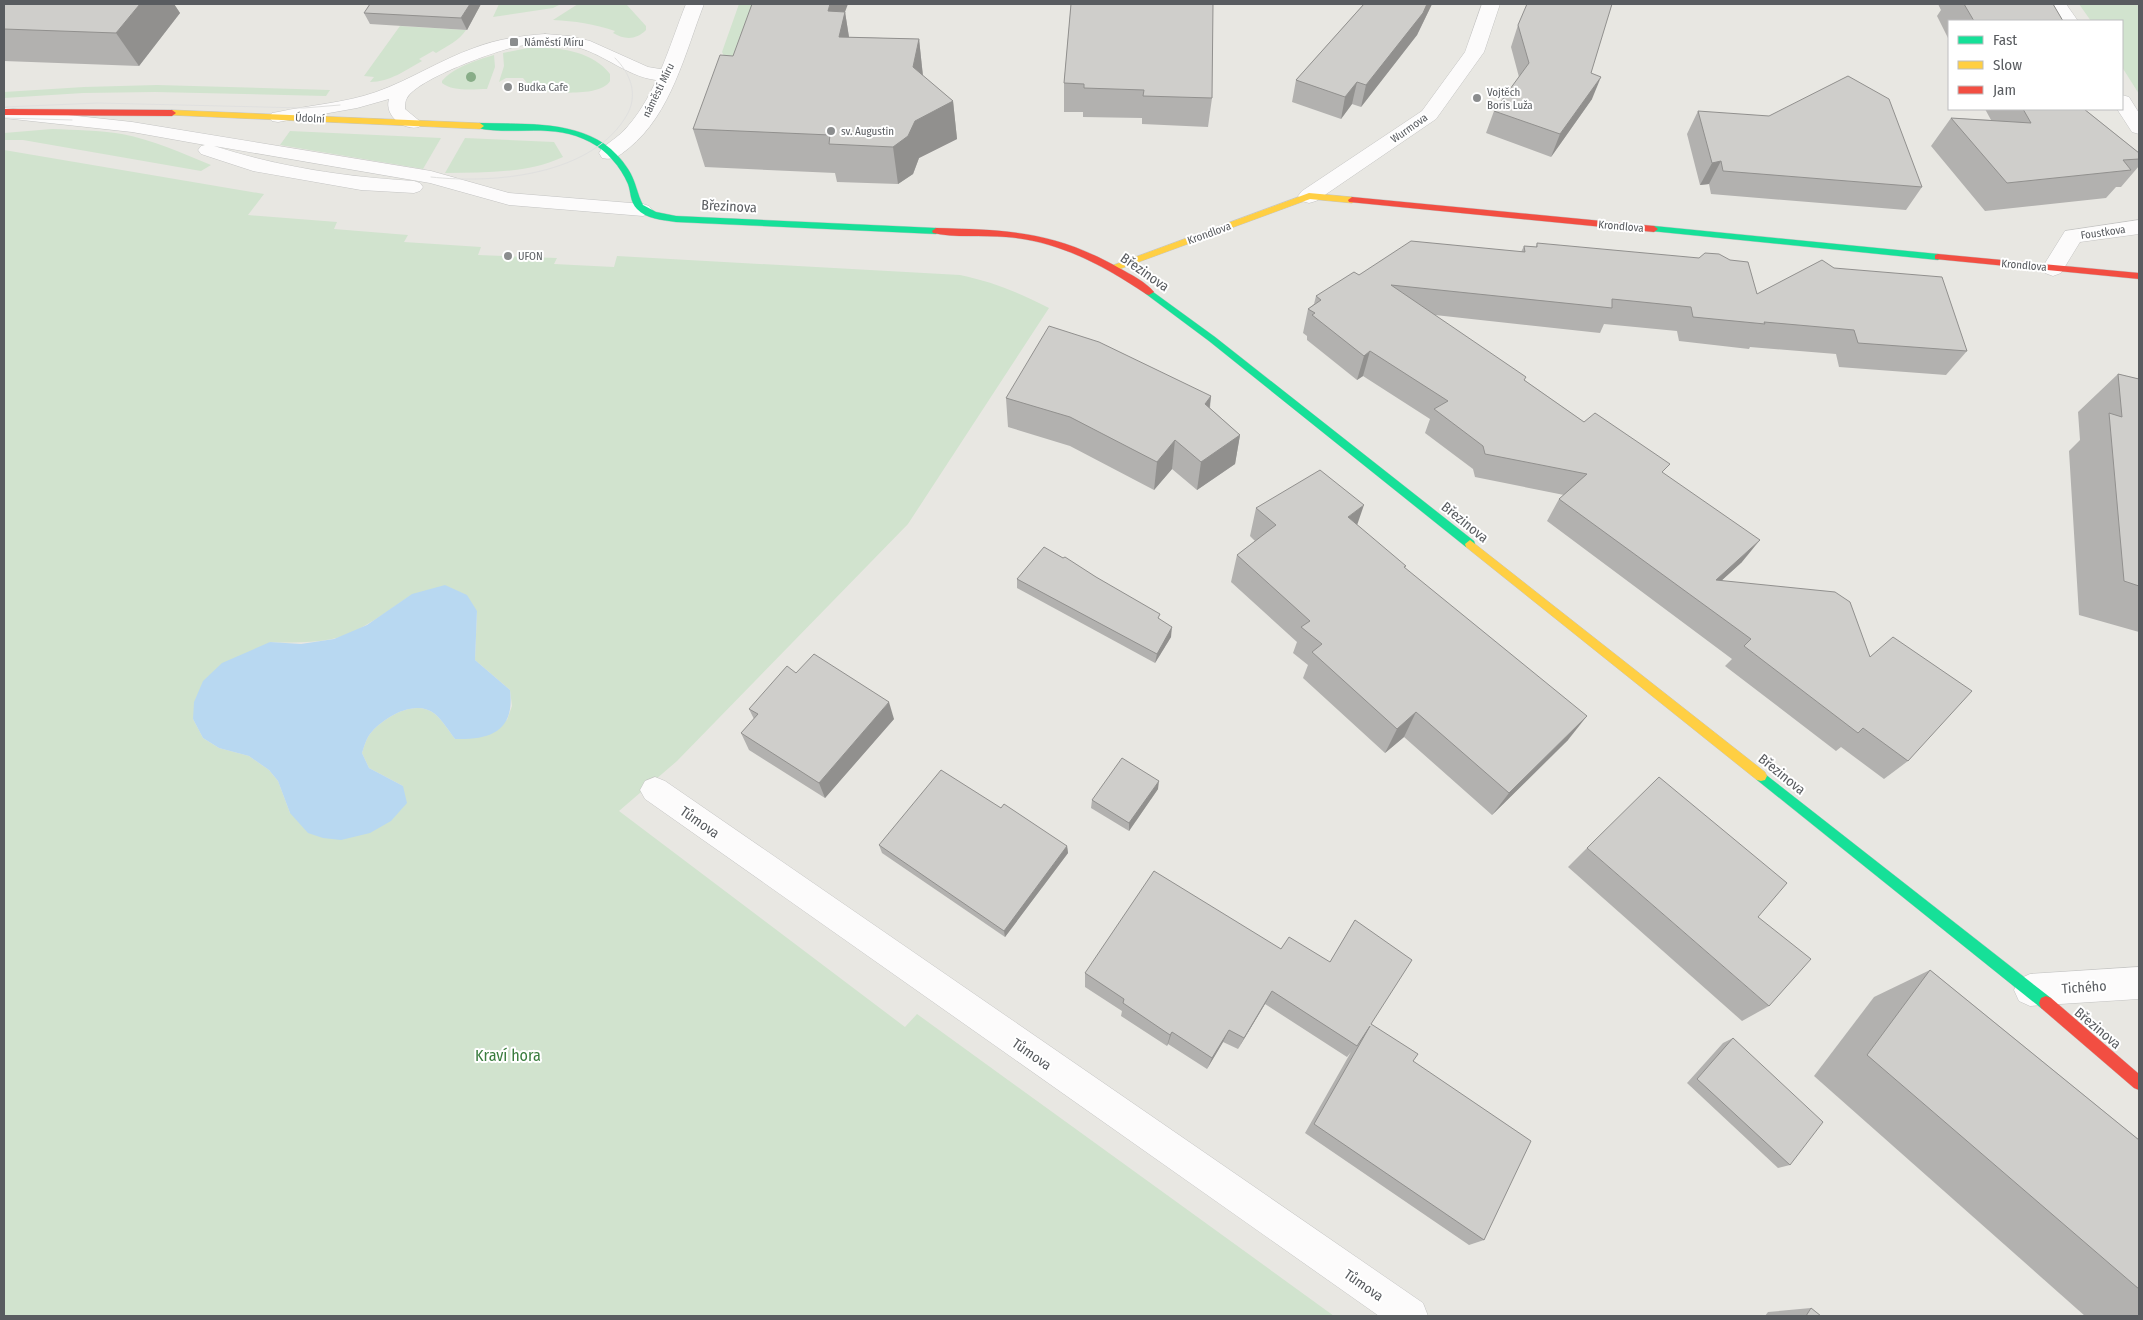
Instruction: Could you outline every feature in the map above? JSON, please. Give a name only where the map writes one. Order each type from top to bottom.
[{"type":"street","name":"náměstí Míru","points":[[609,153],[622,143],[641,123],[666,76],[695,4]]},
{"type":"street","name":"Wurmova","points":[[1309,196],[1429,115],[1474,52],[1490,4]]},
{"type":"street","points":[[2057,4],[2068,20]]},
{"type":"street","points":[[2123,104],[2139,128]]},
{"type":"street","name":"Údolní","points":[[4,112],[170,113],[569,131],[592,139],[609,153]]},
{"type":"street","points":[[609,153],[627,174],[632,184],[635,200],[643,210]]},
{"type":"street","name":"Krondlova","points":[[1114,268],[1309,196],[2139,276]]},
{"type":"street","name":"Březinova","points":[[643,210],[651,214],[676,219],[1036,237],[1067,246],[1114,268],[1212,339],[2030,990],[2139,1083]]},
{"type":"street","name":"Foustkova","points":[[2053,268],[2073,236],[2139,227]]},
{"type":"street","name":"Tůmova","points":[[654,790],[1410,1316]]},
{"type":"street","name":"Tichého","points":[[2030,990],[2139,983]]},
{"type":"lane","points":[[278,117],[368,100],[417,80],[481,50],[514,42],[543,39],[566,40],[587,45],[607,53],[633,68],[654,75],[666,76]]},
{"type":"lane","points":[[413,123],[400,115],[396,110],[396,104],[402,92],[417,80]]},
{"type":"lane","points":[[4,112],[132,128],[168,135],[239,162],[386,186],[426,186],[451,183],[508,199],[643,210]]},
{"type":"green space","points":[[499,4],[561,4],[553,8],[493,17]]},
{"type":"green space","points":[[578,4],[626,4],[646,26],[646,30],[638,36],[626,38],[613,33],[615,31],[600,26],[553,20]]},
{"type":"green space","points":[[739,4],[774,4],[764,59],[724,56],[722,52]]},
{"type":"green space","points":[[2079,4],[2139,4],[2139,94],[2123,69],[2123,20],[2090,20]]},
{"type":"green space","points":[[400,26],[466,30],[452,43],[436,53],[433,51],[419,59],[422,61],[404,72],[391,78],[370,82],[374,77],[364,76]]},
{"type":"green space","points":[[528,48],[562,49],[583,55],[602,66],[610,74],[610,81],[604,87],[595,90],[571,93],[525,90],[528,84],[523,78],[506,78],[499,82],[504,66],[503,53]]},
{"type":"green space","points":[[494,55],[495,67],[487,89],[458,89],[442,83],[447,76],[459,68]]},
{"type":"green space","points":[[157,85],[330,90],[326,96],[155,92],[83,93],[4,98],[4,92]]},
{"type":"green space","points":[[52,129],[122,134],[167,147],[211,165],[201,171],[23,140],[4,140],[4,133]]},
{"type":"green space","points":[[290,131],[441,138],[423,169],[280,145]]},
{"type":"green space","points":[[465,138],[554,142],[563,157],[535,167],[490,172],[445,173]]},
{"type":"green space","name":"Kraví hora","points":[[4,150],[264,194],[248,215],[337,222],[334,229],[408,235],[404,242],[481,247],[478,255],[557,258],[554,264],[614,267],[617,256],[960,275],[1005,288],[1049,308],[908,524],[677,761],[619,811],[905,1027],[917,1014],[1334,1316],[4,1316]],"holes":[[[413,594],[477,611],[475,660],[510,690],[512,706],[507,720],[455,739],[438,717],[427,710],[409,709],[391,716],[370,734],[362,753],[369,768],[403,786],[290,813],[278,781],[269,770],[249,756],[219,748],[203,738],[193,719],[270,642],[309,642],[343,636],[374,620]]]},
{"type":"water","points":[[445,585],[467,595],[477,611],[475,660],[510,690],[511,704],[509,715],[498,730],[490,735],[479,738],[455,739],[435,714],[418,708],[409,709],[391,716],[376,728],[367,738],[362,753],[369,768],[403,786],[407,803],[391,821],[370,833],[341,840],[323,838],[308,833],[290,813],[278,781],[269,770],[249,756],[219,748],[203,738],[193,719],[194,702],[203,681],[222,663],[270,642],[301,644],[334,639],[367,625],[412,594]]},
{"type":"building","points":[[4,4],[140,4],[116,33],[4,29]]},
{"type":"building","points":[[370,4],[470,4],[461,18],[364,13]]},
{"type":"building","points":[[752,4],[830,4],[828,11],[845,12],[839,37],[919,39],[913,67],[953,101],[915,121],[908,136],[893,147],[829,144],[830,135],[693,129],[720,55],[733,56]]},
{"type":"building","points":[[1071,4],[1213,4],[1212,98],[1143,96],[1144,90],[1084,88],[1084,84],[1064,83]]},
{"type":"building","points":[[1364,4],[1427,4],[1423,13],[1366,85],[1357,82],[1345,97],[1296,80]]},
{"type":"building","points":[[1527,4],[1612,4],[1591,73],[1601,77],[1560,134],[1494,111],[1529,63],[1518,25]]},
{"type":"building","points":[[1964,4],[2053,4],[2062,20],[1973,20]]},
{"type":"building","points":[[1848,76],[1889,99],[1922,187],[1723,171],[1721,161],[1712,163],[1698,111],[1769,116]]},
{"type":"building","points":[[2024,110],[2085,110],[2139,153],[2139,159],[2123,160],[2131,170],[2007,183],[1951,118],[2031,123]]},
{"type":"building","points":[[1411,241],[1525,252],[1524,246],[1537,247],[1537,243],[1699,258],[1705,253],[1719,254],[1730,260],[1748,262],[1757,294],[1822,260],[1834,268],[1942,277],[1967,351],[1858,343],[1854,330],[1693,317],[1691,307],[1612,299],[1612,308],[1391,285],[1526,377],[1524,380],[1584,422],[1595,413],[1670,464],[1662,472],[1760,540],[1716,580],[1835,592],[1850,602],[1870,657],[1893,637],[1972,691],[1908,761],[1863,728],[1858,733],[1744,646],[1751,639],[1559,499],[1587,474],[1485,454],[1483,446],[1434,409],[1448,401],[1370,351],[1364,356],[1312,315],[1315,313],[1308,309],[1321,300],[1316,296],[1354,272],[1359,275]]},
{"type":"building","points":[[1049,326],[1099,342],[1211,396],[1205,404],[1240,435],[1201,462],[1175,440],[1157,462],[1070,417],[1006,398]]},
{"type":"building","points":[[2118,374],[2139,379],[2139,586],[2124,581],[2109,413],[2122,417]]},
{"type":"building","points":[[1320,470],[1364,505],[1348,517],[1406,566],[1404,567],[1587,716],[1509,793],[1416,712],[1397,729],[1312,652],[1322,644],[1301,627],[1310,621],[1237,555],[1276,525],[1256,508]]},
{"type":"building","points":[[1044,547],[1063,558],[1065,557],[1160,614],[1158,618],[1172,627],[1157,654],[1017,579]]},
{"type":"building","points":[[814,654],[889,702],[819,783],[741,733],[758,714],[749,709],[787,666],[796,673]]},
{"type":"building","points":[[1122,758],[1159,781],[1129,823],[1092,800]]},
{"type":"building","points":[[941,770],[1001,808],[1004,804],[1067,846],[1004,931],[879,845]]},
{"type":"building","points":[[1659,777],[1787,883],[1758,917],[1811,959],[1769,1006],[1587,848]]},
{"type":"building","points":[[1154,871],[1281,949],[1289,937],[1330,962],[1355,920],[1412,960],[1371,1024],[1418,1054],[1413,1061],[1531,1141],[1484,1240],[1314,1124],[1370,1026],[1357,1046],[1272,991],[1244,1038],[1229,1030],[1212,1058],[1172,1032],[1170,1035],[1123,1003],[1124,999],[1085,973]]},
{"type":"building","points":[[1930,970],[2139,1140],[2139,1289],[1867,1055]]},
{"type":"building","points":[[1733,1038],[1823,1122],[1790,1165],[1697,1079]]},
{"type":"building","points":[[1811,1308],[1821,1316],[1806,1316]]},
{"type":"tram line","points":[[431,177],[483,179],[512,176],[540,171],[567,163],[592,151],[612,134],[631,106],[631,84],[625,70],[615,58]]},
{"type":"tram line","points":[[4,107],[98,103],[304,108],[340,105]]},
{"type":"tram line","points":[[4,118],[72,120]]},
{"type":"traffic: fast","points":[[480,126],[553,129],[567,131],[593,140],[610,153],[620,164],[628,176],[640,207],[657,216],[676,219],[936,231]]},
{"type":"traffic: fast","points":[[1654,229],[1938,257]]},
{"type":"traffic: fast","points":[[1149,292],[1212,339],[1470,544]]},
{"type":"traffic: fast","points":[[1761,776],[2046,1003]]},
{"type":"traffic: slow","points":[[172,113],[480,126]]},
{"type":"traffic: slow","points":[[1114,268],[1309,196],[1352,200]]},
{"type":"traffic: slow","points":[[1470,544],[1761,776]]},
{"type":"traffic: jam","points":[[4,112],[172,113]]},
{"type":"traffic: jam","points":[[1352,200],[1654,229]]},
{"type":"traffic: jam","points":[[936,231],[1007,234],[1052,242],[1103,263],[1149,292]]},
{"type":"traffic: jam","points":[[1938,257],[2139,276]]},
{"type":"traffic: jam","points":[[2046,1003],[2139,1083]]},
{"type":"place","name":"Náměstí Míru","points":[[514,42]]},
{"type":"place","name":"Budka Cafe","points":[[508,87]]},
{"type":"place","name":"Vojtěch Boris Luža","points":[[1477,98]]},
{"type":"place","name":"sv. Augustin","points":[[831,131]]},
{"type":"place","name":"UFON","points":[[508,256]]}]
